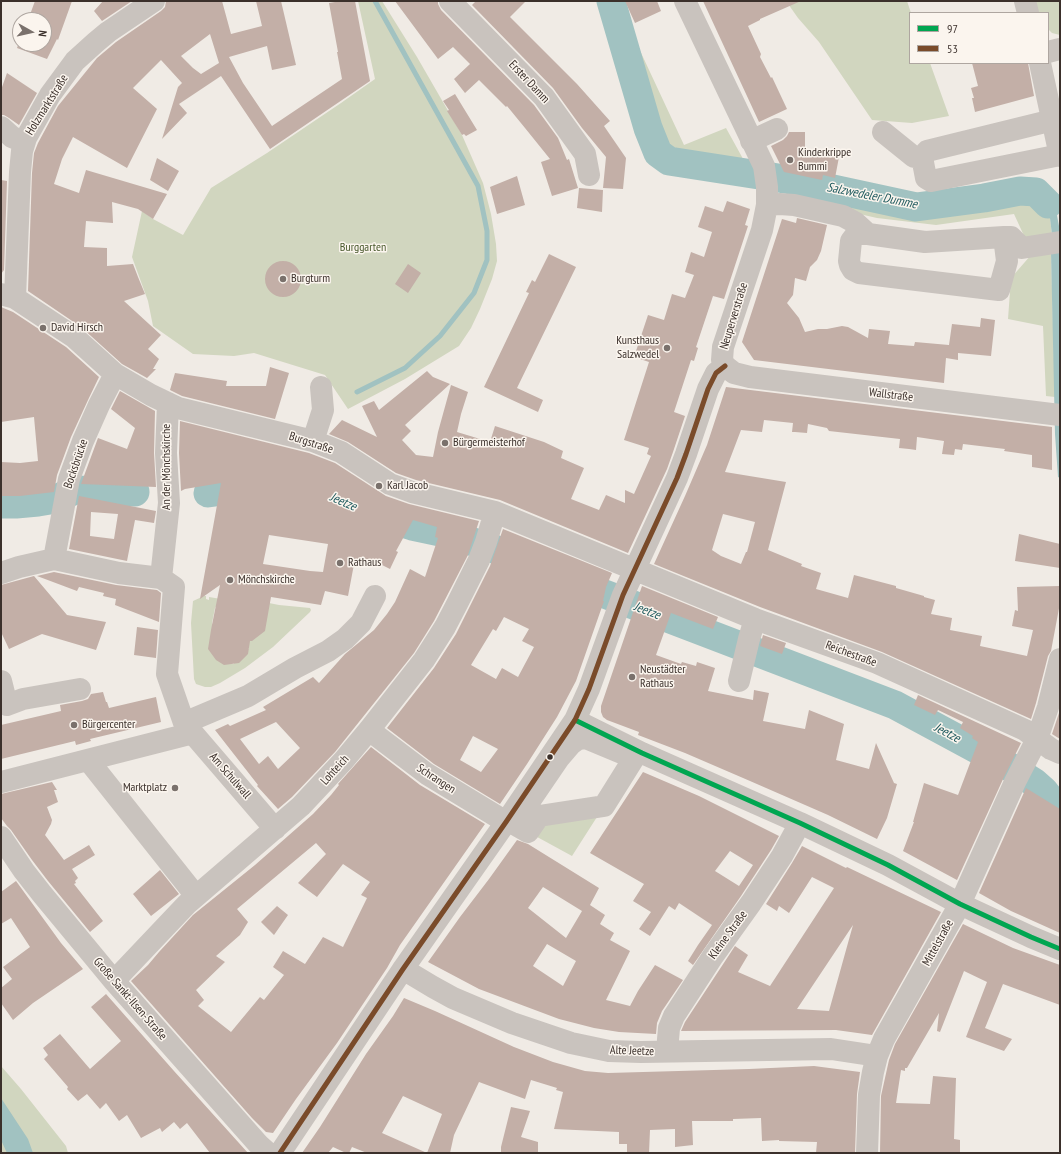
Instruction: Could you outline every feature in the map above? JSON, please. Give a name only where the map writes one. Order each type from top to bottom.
[{"type":"street","name":"Holzmarktstraße","points":[[8,296],[24,142],[50,96],[75,61],[108,32],[154,1]]},
{"type":"street","name":"Erster Damm","points":[[450,1],[544,97],[585,154],[589,175]]},
{"type":"street","points":[[685,1],[751,141],[766,186],[780,204],[794,205],[843,216],[856,223],[868,234]]},
{"type":"street","points":[[1025,1],[1028,12]]},
{"type":"street","points":[[1049,52],[1060,49]]},
{"type":"street","points":[[925,154],[926,178],[931,181],[1060,156],[1040,64]]},
{"type":"street","points":[[883,132],[914,157],[1053,120]]},
{"type":"street","points":[[1,127],[12,137],[24,142]]},
{"type":"street","points":[[751,141],[777,129]]},
{"type":"street","name":"Neuperverstraße","points":[[280,1153],[403,969],[575,720],[589,689],[620,602],[677,478],[708,389],[716,373],[725,366],[722,360],[724,340],[762,230],[766,186]]},
{"type":"street","points":[[1004,237],[1006,261],[999,290],[859,273],[853,270],[849,261],[852,241],[858,234],[925,242],[1004,237],[1012,238],[1022,248],[1050,243]]},
{"type":"street","name":"Burgstraße","points":[[8,296],[74,337],[115,374],[151,395],[178,408],[313,441],[341,452],[390,484],[412,492],[495,512],[634,570]]},
{"type":"street","name":"Wallstraße","points":[[725,366],[734,373],[750,377],[1054,414]]},
{"type":"street","name":"Bocksbrücke","points":[[54,558],[69,479],[83,441],[115,374]]},
{"type":"street","points":[[313,441],[323,410],[321,388]]},
{"type":"street","name":"An der Mönchskirche","points":[[161,578],[169,503],[166,452],[168,403]]},
{"type":"street","name":"Lohteich","points":[[114,981],[176,915],[196,896],[301,806],[319,788],[369,730],[412,676],[434,645],[458,604],[484,547],[495,512]]},
{"type":"street","points":[[1,573],[54,558],[119,573],[161,578],[174,587],[167,674],[189,728]]},
{"type":"street","name":"Reichestraße","points":[[634,570],[749,639],[877,663],[1025,730],[1051,749],[1060,752]]},
{"type":"street","points":[[1,782],[88,760],[189,728],[328,651],[357,627],[365,616],[375,596]]},
{"type":"street","points":[[739,681],[749,639]]},
{"type":"street","name":"Mittelstraße","points":[[867,1153],[870,1095],[876,1056],[884,1039],[960,904],[1019,774],[1037,739],[1048,707],[1060,659]]},
{"type":"street","points":[[1,681],[7,705],[23,699],[80,689]]},
{"type":"street","points":[[575,720],[642,753],[800,823],[888,865],[960,904],[1060,949]]},
{"type":"street","name":"Am Schulwall","points":[[189,728],[275,829]]},
{"type":"street","name":"Schrangen","points":[[369,730],[427,774],[506,822]]},
{"type":"street","points":[[586,738],[634,758],[604,806],[539,816],[528,832],[514,824],[559,758],[571,744],[578,739],[586,738]]},
{"type":"street","points":[[88,760],[196,896]]},
{"type":"street","name":"Kleine Straße","points":[[668,1052],[669,1028],[674,1016],[713,956],[782,856],[800,823]]},
{"type":"street","name":"Große Sankt-Ilsen-Straße","points":[[5,851],[114,981],[259,1145],[268,1153]]},
{"type":"street","name":"Alte Jeetze","points":[[403,969],[433,987],[512,1024],[571,1043],[609,1051],[668,1052],[831,1049],[876,1056]]},
{"type":"green space","name":"Burggarten","points":[[358,1],[382,1],[417,57],[462,135],[483,183],[491,214],[497,261],[492,279],[480,309],[471,328],[459,346],[405,379],[348,409],[325,375],[254,353],[234,356],[193,354],[153,326],[148,301],[132,257],[142,211],[153,219],[183,235],[211,188],[267,153],[375,79]]},
{"type":"green space","points":[[786,1],[907,1],[911,12],[909,12],[909,64],[930,64],[949,116],[912,123],[872,120],[819,42],[798,18]]},
{"type":"green space","points":[[1035,1],[1060,1],[1060,35],[1052,33],[1049,30],[1049,12],[1038,12]]},
{"type":"green space","points":[[629,27],[684,145],[726,128],[742,157],[749,178],[669,170],[651,156],[633,101],[619,45],[614,36]]},
{"type":"green space","points":[[792,175],[870,190],[920,202],[1017,194],[1037,197],[1049,210],[1052,235],[1026,240],[1014,214],[936,225],[877,218],[785,197]]},
{"type":"green space","points":[[1051,253],[1055,397],[1046,396],[1043,326],[1008,319],[1011,278],[1031,255]]},
{"type":"green space","points":[[206,596],[206,599],[209,600],[209,597],[221,599],[215,608],[212,623],[230,664],[234,664],[234,659],[244,649],[249,649],[249,647],[245,646],[269,603],[310,608],[311,610],[273,647],[245,668],[220,683],[211,687],[205,687],[196,684],[194,679],[191,623],[193,601]]},
{"type":"green space","points":[[604,806],[572,856],[528,832],[539,816]]},
{"type":"green space","points":[[1,1066],[66,1146],[68,1153],[1,1153]]},
{"type":"water","points":[[1030,183],[1047,193],[1055,205],[1059,226],[1060,478],[1058,477],[1055,434],[1051,253],[1052,235],[1049,210],[1037,197],[1016,194],[1010,187]]},
{"type":"water","points":[[1,1098],[28,1139],[33,1153],[7,1153],[1,1140]]},
{"type":"building","points":[[35,1],[72,1],[58,40],[57,39],[52,49],[52,12],[31,12]]},
{"type":"building","points":[[103,1],[132,1],[102,21],[94,11]]},
{"type":"building","points":[[166,1],[222,1],[231,34],[262,26],[256,1],[281,1],[296,65],[272,70],[267,46],[229,57],[243,83],[272,126],[342,79],[329,3],[355,1],[370,81],[270,149],[221,76],[179,104],[187,113],[162,139],[178,87],[182,83],[161,60],[133,88],[157,109],[127,168],[73,137],[62,159],[54,184],[79,193],[86,170],[167,194],[153,219],[138,209],[112,202],[113,223],[86,221],[84,247],[107,248],[107,266],[133,264],[145,294],[124,301],[161,335],[148,349],[159,359],[153,369],[156,369],[147,378],[122,364],[81,327],[28,291],[32,173],[34,153],[58,106],[97,58],[116,42],[165,7]],"holes":[[[210,34],[219,63],[201,74],[181,56]]]},
{"type":"building","points":[[395,1],[438,1],[441,10],[534,105],[558,138],[567,160],[569,159],[578,188],[552,196],[541,162],[550,159],[507,106],[506,107],[479,80],[465,93],[454,79],[470,64],[453,47],[438,59]]},
{"type":"building","points":[[476,1],[526,1],[510,17],[577,84],[610,121],[604,126],[626,158],[623,189],[603,188],[606,157],[582,128],[553,88],[472,5]]},
{"type":"building","points":[[625,1],[657,1],[661,11],[635,23]]},
{"type":"building","points":[[703,1],[801,1],[760,19],[748,26],[761,54],[760,57],[771,78],[772,77],[787,109],[759,122]]},
{"type":"building","points":[[28,52],[50,52],[47,59]]},
{"type":"building","points":[[972,64],[1028,64],[1034,96],[975,112],[972,98],[974,98],[971,88],[978,86]]},
{"type":"building","points":[[7,73],[37,93],[19,125],[4,115],[1,115],[1,90]]},
{"type":"building","points":[[455,94],[477,130],[466,136],[464,134],[462,135],[447,111],[449,110],[443,101]]},
{"type":"building","points":[[789,132],[805,132],[805,151],[839,157],[835,178],[823,175],[822,180],[784,172],[771,146],[783,140]]},
{"type":"building","points":[[157,158],[179,171],[168,191],[150,180]]},
{"type":"building","points":[[517,176],[525,205],[497,214],[490,187]]},
{"type":"building","points":[[1,180],[7,181],[4,270],[1,274]]},
{"type":"building","points":[[579,188],[603,190],[602,212],[577,208]]},
{"type":"building","points":[[727,201],[750,209],[745,225],[748,226],[724,299],[713,296],[696,347],[698,348],[694,361],[691,360],[674,412],[685,416],[667,469],[628,553],[500,500],[416,480],[396,473],[348,442],[329,434],[342,420],[377,437],[362,406],[374,401],[379,410],[427,371],[433,377],[450,384],[405,425],[411,431],[402,440],[416,455],[433,457],[438,432],[451,385],[468,392],[457,432],[490,442],[495,426],[544,442],[563,451],[561,458],[584,468],[571,499],[599,510],[606,495],[625,503],[625,490],[634,494],[651,456],[647,454],[649,448],[624,440],[649,362],[634,357],[648,315],[664,320],[672,294],[685,298],[694,275],[685,272],[691,252],[704,257],[712,232],[698,227],[705,206],[723,212]]},
{"type":"building","points":[[797,218],[827,225],[821,251],[817,260],[810,267],[806,281],[795,278],[793,295],[787,303],[799,318],[805,332],[842,326],[848,327],[868,338],[869,329],[890,331],[888,344],[914,346],[915,342],[949,345],[952,324],[980,327],[981,318],[995,320],[991,356],[958,353],[958,360],[946,358],[944,383],[754,360],[742,342],[782,219],[796,223]]},
{"type":"building","points":[[549,254],[576,267],[517,388],[543,400],[538,412],[484,387],[529,293],[526,292],[532,280],[535,282]]},
{"type":"building","name":"Burgturm","points":[[283,261],[293,264],[298,269],[301,279],[298,289],[293,294],[283,297],[273,294],[268,289],[265,279],[268,269],[273,264]]},
{"type":"building","points":[[408,264],[421,273],[408,293],[395,284]]},
{"type":"building","points":[[1,307],[13,312],[66,347],[99,377],[71,437],[57,475],[54,492],[20,496],[1,496],[1,462],[20,463],[38,461],[34,417],[1,422]]},
{"type":"building","points":[[270,367],[289,373],[275,419],[182,396],[170,390],[175,373],[227,381],[226,386],[266,386]]},
{"type":"building","points":[[726,387],[1052,427],[1052,470],[1032,467],[1032,455],[1004,451],[1005,449],[963,444],[962,450],[955,449],[954,455],[942,454],[944,441],[917,437],[916,450],[899,448],[900,439],[829,431],[827,428],[808,424],[807,433],[792,432],[793,423],[764,420],[762,432],[741,430],[725,472],[786,482],[768,550],[802,564],[801,566],[821,573],[816,589],[848,598],[854,575],[896,586],[896,588],[935,600],[931,614],[952,618],[950,630],[982,636],[980,646],[1027,656],[1033,630],[1012,626],[1015,610],[1018,611],[1017,587],[1060,586],[1060,603],[1051,651],[1048,656],[1031,719],[882,652],[760,607],[654,564],[707,445]],"holes":[[[723,514],[755,522],[747,552],[741,564],[721,556],[712,550]]]},
{"type":"building","points":[[120,391],[155,411],[154,453],[156,487],[81,484],[98,438],[127,449],[135,428],[111,409]]},
{"type":"building","points":[[180,421],[309,453],[335,463],[386,496],[409,504],[479,521],[468,555],[434,621],[414,653],[335,752],[292,797],[278,809],[257,786],[258,785],[215,730],[228,724],[230,726],[266,710],[263,707],[313,677],[319,683],[345,654],[374,630],[387,614],[395,602],[410,569],[425,577],[438,538],[435,537],[437,527],[413,520],[396,551],[398,552],[390,569],[378,563],[355,559],[348,596],[325,591],[321,605],[271,597],[265,631],[250,641],[248,654],[239,663],[224,665],[216,660],[208,649],[220,585],[200,599],[221,483],[181,491],[179,453]],"holes":[[[269,535],[328,544],[323,572],[263,564]],[[276,722],[300,748],[278,769],[268,756],[259,764],[240,739]]]},
{"type":"building","points":[[79,496],[156,511],[154,523],[135,520],[127,561],[69,549]],"holes":[[[91,512],[118,514],[114,539],[90,536]]]},
{"type":"building","points":[[503,529],[612,573],[606,587],[604,601],[576,681],[557,717],[500,804],[434,764],[387,728],[434,668],[456,634],[490,566]],"holes":[[[504,617],[529,629],[522,641],[534,647],[518,677],[502,668],[496,679],[471,665],[493,629],[496,631]],[[473,736],[498,749],[481,772],[460,760]]]},
{"type":"building","points":[[1019,534],[1060,544],[1060,568],[1015,561]]},
{"type":"building","points":[[54,572],[116,585],[157,590],[161,593],[159,622],[115,605],[116,599],[103,596],[104,593],[79,587],[77,591],[37,576]]},
{"type":"building","points":[[34,576],[67,615],[106,622],[96,650],[42,634],[9,649],[1,632],[1,585]]},
{"type":"building","points":[[642,586],[718,617],[713,629],[671,613],[656,655],[681,664],[682,662],[696,666],[697,662],[715,668],[708,691],[753,700],[754,690],[769,693],[763,721],[805,729],[809,710],[844,724],[836,760],[869,769],[876,743],[894,783],[897,784],[887,818],[877,839],[828,815],[750,781],[685,753],[638,735],[639,732],[607,720],[603,717],[601,706]]},
{"type":"building","points":[[137,627],[158,630],[156,658],[134,655]]},
{"type":"building","points":[[763,635],[786,643],[782,654],[760,646]]},
{"type":"building","name":"Bürgercenter","points":[[103,692],[109,708],[156,697],[161,722],[90,739],[91,741],[76,745],[75,741],[1,759],[1,725],[61,711],[60,705],[82,701],[88,699],[91,694]]},
{"type":"building","points":[[918,695],[1021,743],[957,880],[903,851],[914,822],[924,783],[958,795],[978,742],[972,738],[973,736],[960,728],[963,722],[938,710],[935,715],[914,705]]},
{"type":"building","points":[[1060,710],[1060,739],[1052,734]]},
{"type":"building","points":[[371,747],[420,785],[485,824],[400,945],[387,968],[337,1043],[273,1133],[266,1132],[131,981],[148,965],[193,915],[255,865],[313,814],[331,795],[339,785],[338,784]],"holes":[[[316,843],[326,854],[298,883],[317,897],[343,864],[370,882],[361,895],[367,898],[343,947],[323,937],[305,964],[283,951],[273,967],[284,975],[264,1000],[260,997],[231,1032],[198,1006],[204,1000],[196,990],[225,962],[216,956],[240,935],[248,922],[237,909]]]},
{"type":"building","points":[[643,772],[699,796],[779,836],[741,896],[693,965],[688,961],[712,925],[679,903],[675,910],[669,906],[650,936],[639,929],[651,912],[633,901],[644,884],[590,853]],"holes":[[[730,851],[753,865],[739,886],[715,871]]]},
{"type":"building","points":[[52,782],[57,790],[54,790],[58,802],[47,807],[52,820],[45,835],[64,860],[89,845],[95,855],[72,869],[78,878],[74,884],[103,921],[90,932],[48,881],[1,818],[1,794]]},
{"type":"building","points":[[1026,788],[1060,809],[1060,933],[1011,911],[979,893]]},
{"type":"building","points":[[517,840],[528,844],[599,888],[590,905],[605,915],[600,924],[614,933],[610,940],[630,951],[606,1000],[630,1006],[655,965],[683,980],[662,1011],[657,1023],[656,1034],[619,1032],[594,1028],[559,1019],[479,989],[428,962]],"holes":[[[543,887],[582,911],[566,938],[528,908]],[[547,944],[576,961],[563,986],[533,966]]]},
{"type":"building","points":[[802,846],[941,912],[872,1035],[836,1030],[681,1031],[685,1022],[735,946],[748,955],[738,972],[770,986],[834,888],[812,877],[789,913],[779,906],[777,911],[766,904]],"holes":[[[853,925],[829,1011],[797,1009]]]},
{"type":"building","points":[[160,870],[179,894],[151,916],[133,894]]},
{"type":"building","points":[[16,881],[61,943],[83,969],[33,1003],[13,1020],[1,1003],[1,988],[12,979],[3,967],[30,947],[11,918],[1,924],[1,892]]},
{"type":"building","points":[[277,906],[288,915],[274,935],[261,922]]},
{"type":"building","points":[[963,924],[1013,948],[1060,965],[1060,1005],[1003,984],[985,1028],[1012,1039],[1004,1051],[966,1037],[987,982],[964,971],[940,1032],[937,1031],[939,1013],[907,1068],[905,1068],[905,1071],[901,1070],[896,1103],[930,1104],[933,1076],[956,1078],[954,1139],[960,1140],[960,1153],[880,1153],[881,1096],[889,1060],[895,1044]]},
{"type":"building","points":[[106,994],[248,1153],[210,1153],[187,1123],[180,1129],[174,1122],[162,1132],[160,1128],[141,1138],[127,1115],[119,1121],[106,1103],[100,1109],[87,1094],[78,1101],[67,1089],[68,1087],[44,1059],[48,1055],[43,1048],[60,1034],[90,1069],[121,1041],[91,1007]]},
{"type":"building","points":[[404,998],[514,1047],[553,1062],[585,1071],[608,1073],[814,1066],[860,1072],[857,1094],[855,1153],[816,1153],[817,1142],[779,1140],[762,1141],[761,1118],[733,1119],[733,1121],[692,1121],[693,1145],[675,1147],[675,1129],[650,1130],[649,1153],[627,1153],[627,1144],[619,1144],[619,1132],[554,1129],[563,1092],[556,1090],[557,1088],[531,1080],[525,1099],[479,1082],[454,1135],[450,1153],[427,1153],[367,1153],[352,1147],[349,1153],[346,1153],[333,1147],[328,1153],[302,1153]],"holes":[[[403,1096],[442,1114],[427,1153],[382,1133]]]},
{"type":"building","points":[[511,1107],[530,1111],[521,1137],[538,1142],[538,1153],[501,1153],[501,1147]]},
{"type":"waterway","points":[[357,392],[405,368],[440,336],[474,293],[487,260],[487,231],[478,186],[375,1]]},
{"type":"waterway","name":"Salzwedeler Dumme","points":[[611,1],[648,128],[658,153],[669,161],[791,180],[916,207],[984,198],[1020,191],[1036,192],[1048,204]]},
{"type":"waterway","name":"Jeetze","points":[[208,493],[259,488]]},
{"type":"waterway","name":"Jeetze","points":[[1,504],[16,504],[56,499],[75,490],[135,492]]},
{"type":"waterway","name":"Jeetze","points":[[373,514],[412,526],[445,533],[512,556]]},
{"type":"waterway","name":"Jeetze","points":[[568,580],[895,705],[1010,767],[1035,783],[1044,791],[1054,804],[1060,808]]},
{"type":"transit line","name":"53","points":[[280,1153],[403,969],[575,720],[589,689],[623,595],[677,478],[708,389],[716,373],[725,366]]},
{"type":"transit line","name":"97","points":[[575,720],[642,753],[800,823],[888,865],[960,904],[1060,949]]},
{"type":"place","name":"Kinderkrippe Bummi","points":[[790,160]]},
{"type":"place","name":"Burgturm","points":[[283,279]]},
{"type":"place","name":"David Hirsch","points":[[43,328]]},
{"type":"place","name":"Kunsthaus Salzwedel","points":[[667,348]]},
{"type":"place","name":"Bürgermeisterhof","points":[[445,443]]},
{"type":"place","name":"Karl Jacob","points":[[379,486]]},
{"type":"place","name":"Rathaus","points":[[340,563]]},
{"type":"place","name":"Mönchskirche","points":[[230,580]]},
{"type":"place","name":"Neustädter Rathaus","points":[[632,677]]},
{"type":"place","name":"Bürgercenter","points":[[74,725]]},
{"type":"place","name":"Marktplatz","points":[[175,788]]}]
